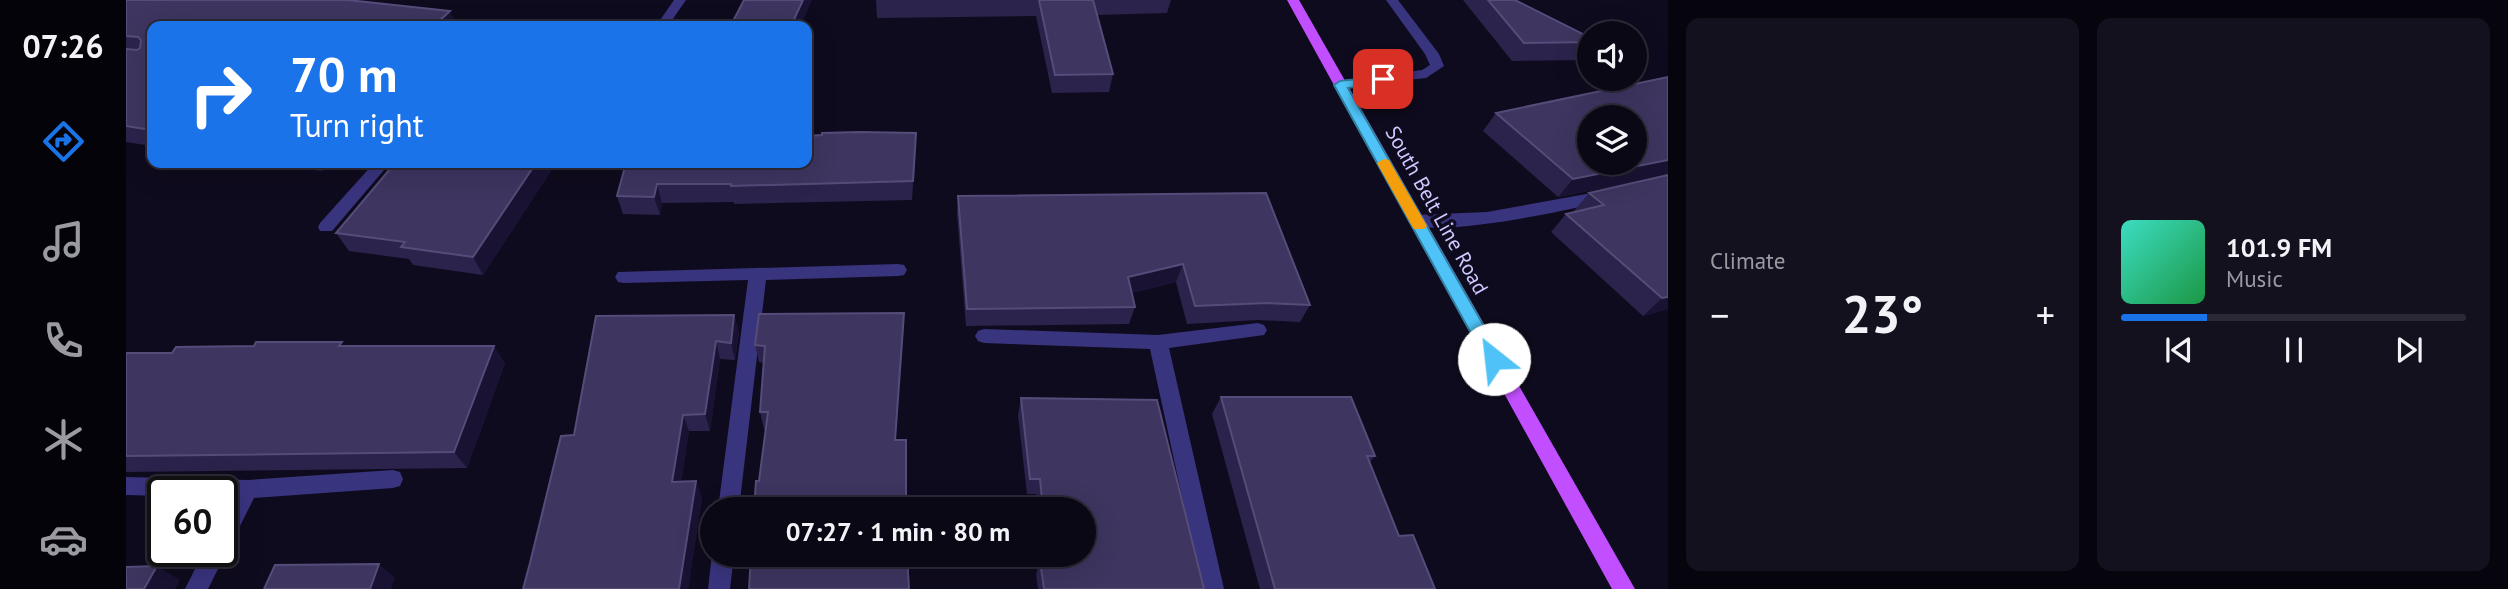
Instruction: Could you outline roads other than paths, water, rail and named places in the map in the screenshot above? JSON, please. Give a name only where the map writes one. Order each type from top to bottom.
[{"type":"main road","name":"South Belt Line Road","points":[[1293,0],[1624,589]]},
{"type":"street","points":[[665,21],[680,0]]},
{"type":"street","points":[[1340,85],[1426,74],[1437,66],[1432,54],[1392,0]]},
{"type":"street","points":[[326,227],[378,168]]},
{"type":"street","points":[[1416,221],[1458,223],[1547,209],[1614,194]]},
{"type":"street","points":[[624,277],[898,270]]},
{"type":"street","points":[[730,497],[758,274]]},
{"type":"street","points":[[984,336],[1158,342],[1258,330]]},
{"type":"street","points":[[1158,342],[1213,589]]},
{"type":"street","points":[[126,486],[248,489],[393,479]]},
{"type":"street","points":[[238,509],[248,489]]},
{"type":"street","points":[[196,589],[208,567]]},
{"type":"street","points":[[719,589],[722,567]]}]
